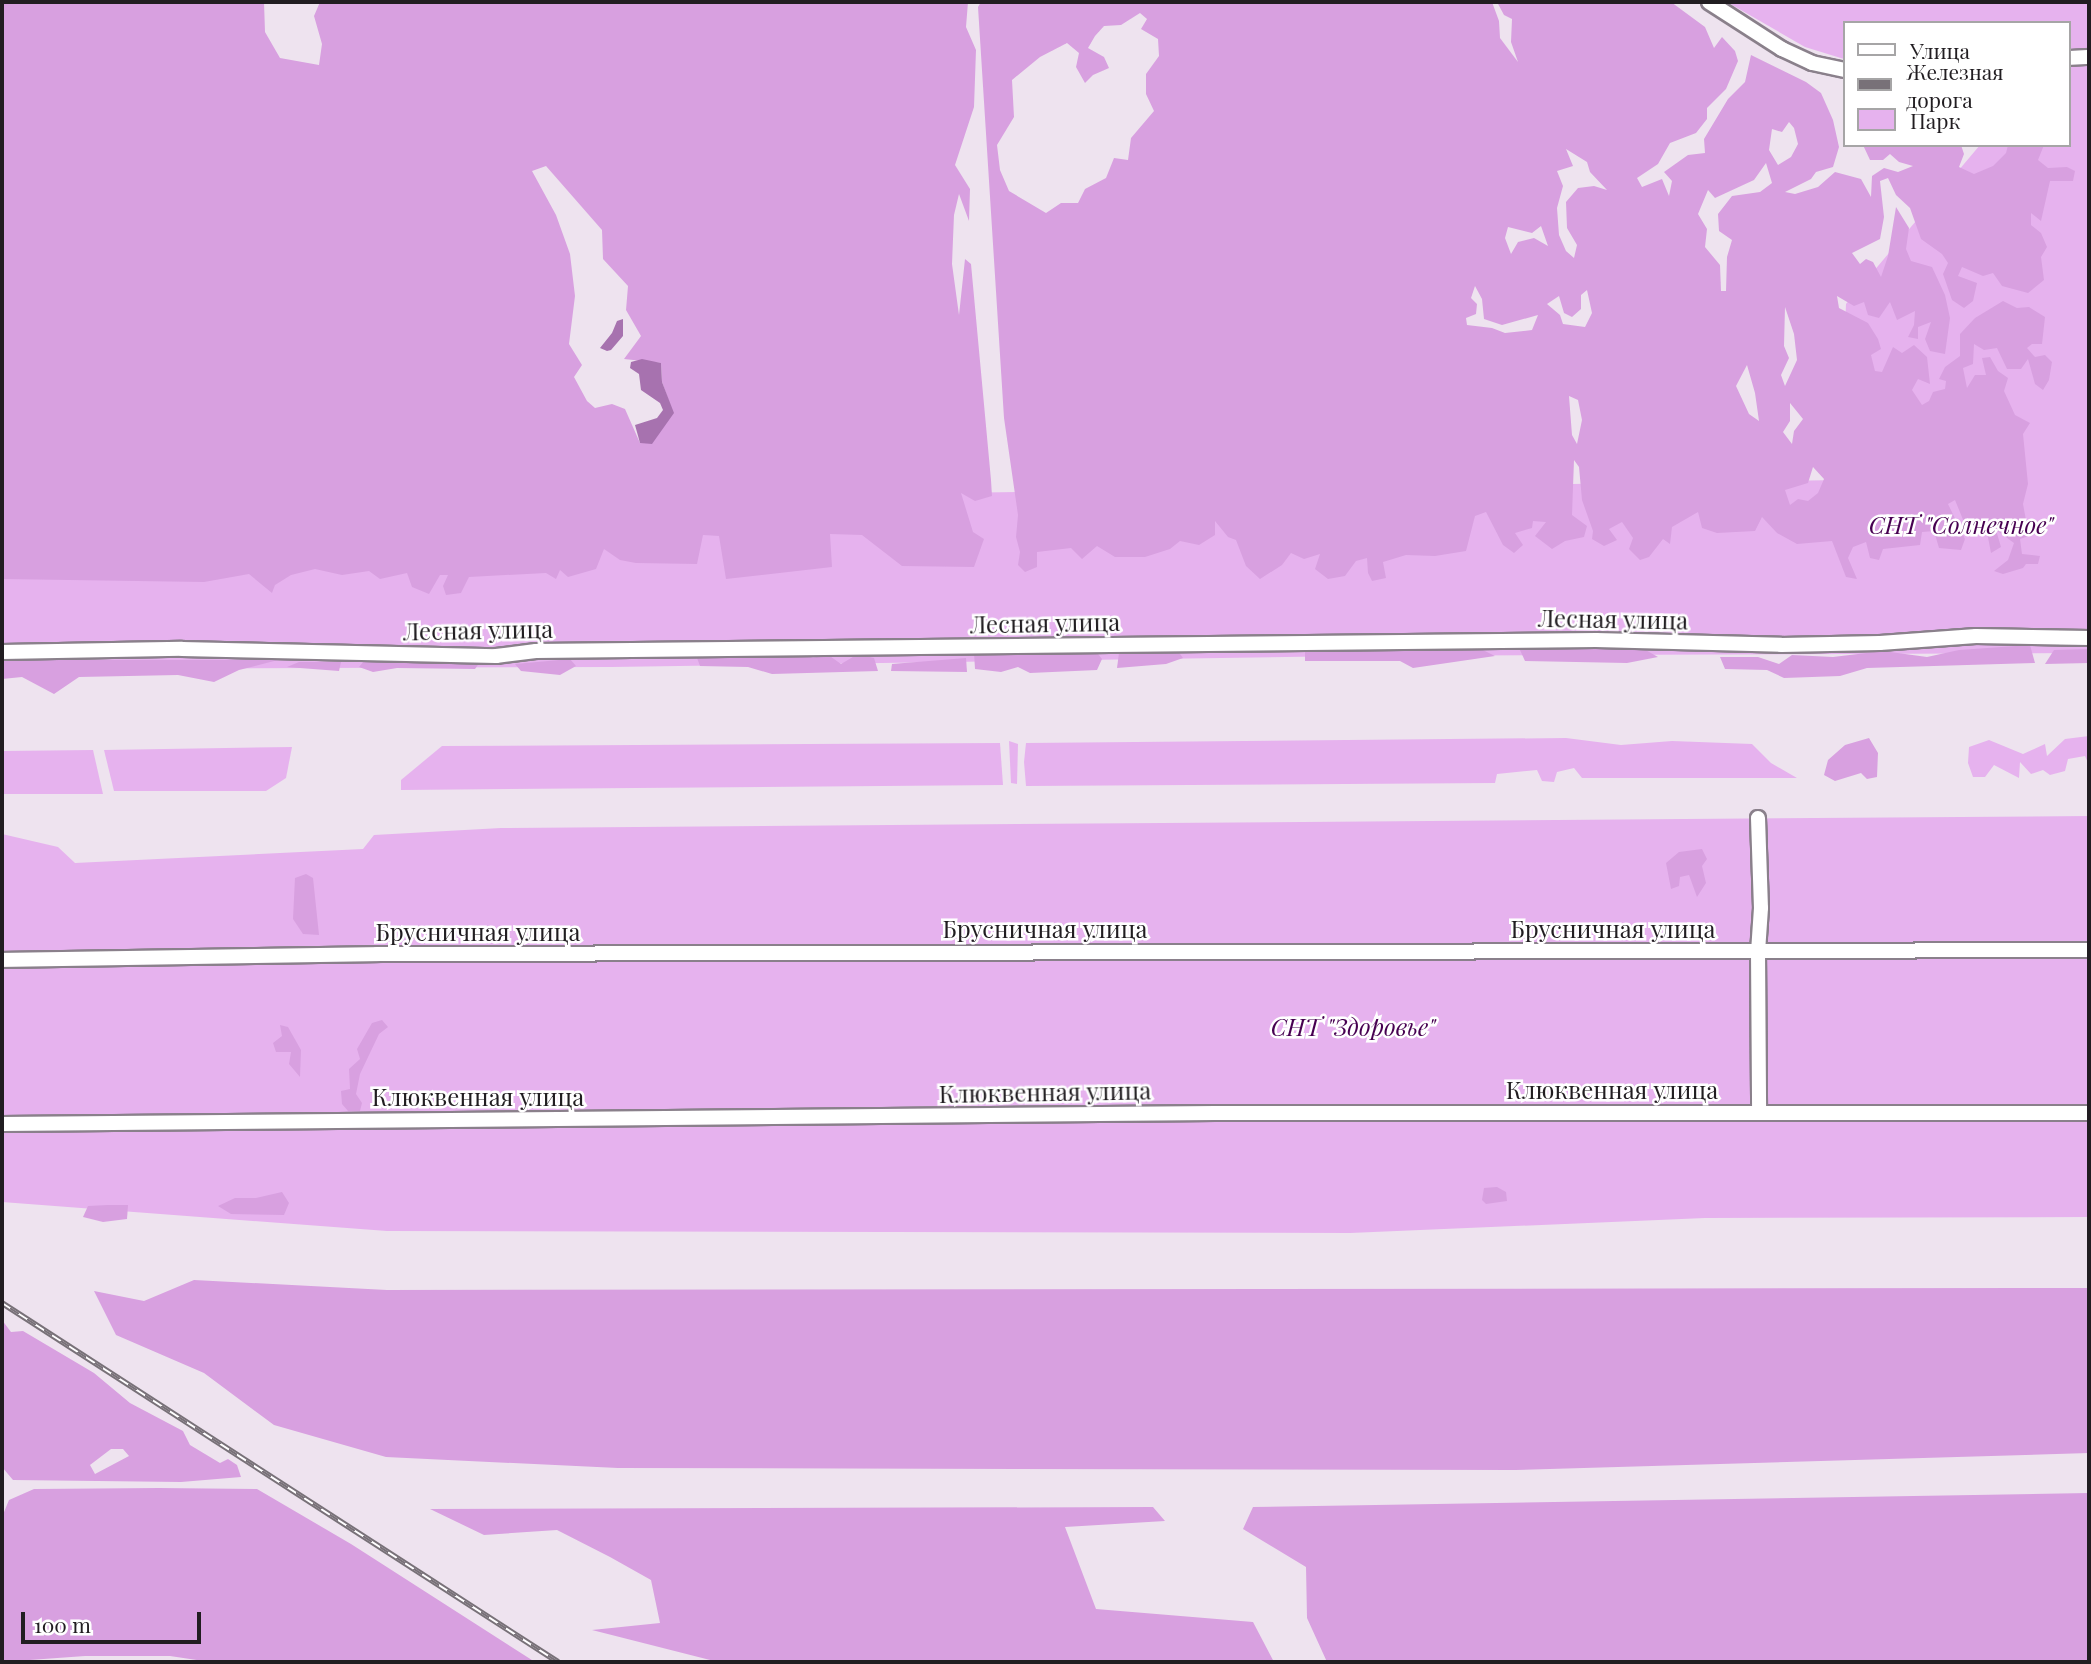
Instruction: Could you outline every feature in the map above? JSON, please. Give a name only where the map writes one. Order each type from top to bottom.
[{"type":"street","points":[[1709,2],[1782,49],[1812,63],[1842,70]]},
{"type":"street","points":[[2070,58],[2089,57]]},
{"type":"street","name":"Лесная улица","points":[[2,652],[182,649],[496,656],[550,651],[1596,640],[1781,645],[1880,643],[1976,636],[2089,638]]},
{"type":"street","points":[[1758,818],[1761,908],[1758,952],[1759,1113]]},
{"type":"street","name":"Брусничная улица","points":[[2,960],[377,954],[2089,950]]},
{"type":"street","name":"Клюквенная улица","points":[[2,1124],[1215,1113],[2089,1112]]},
{"type":"green space","name":"СНТ \"Солнечное\"","points":[[1727,2],[2089,2],[2089,653],[1350,656],[611,667],[2,669],[2,507],[1839,480],[1846,304],[1978,147],[2070,147],[2070,21],[1842,21],[1842,58],[1805,47]]},
{"type":"green space","points":[[2089,736],[2089,765],[2085,756],[2068,759],[2065,771],[2050,775],[2043,770],[2031,774],[2020,762],[2019,778],[1994,765],[1985,777],[1973,777],[1968,763],[1969,747],[1989,740],[2023,754],[2045,744],[2047,756],[2065,739]]},
{"type":"green space","points":[[1566,738],[1621,745],[1672,741],[1752,744],[1771,763],[1797,778],[1582,778],[1574,768],[1557,772],[1554,782],[1542,781],[1537,770],[1497,774],[1495,783],[1026,786],[1024,762],[1026,743]]},
{"type":"green space","points":[[1009,741],[1018,744],[1017,784],[1011,783]]},
{"type":"green space","points":[[1000,743],[1003,785],[401,790],[401,780],[442,746]]},
{"type":"green space","points":[[292,747],[286,778],[266,791],[114,791],[104,750]]},
{"type":"green space","points":[[93,750],[103,794],[2,794],[2,751]]},
{"type":"green space","name":"СНТ \"Здоровье\"","points":[[2089,816],[2089,1217],[1705,1218],[1350,1233],[387,1231],[2,1202],[2,834],[58,847],[75,863],[363,849],[374,835],[501,828]]},
{"type":"shaded area","points":[[2,2],[264,2],[265,32],[280,58],[319,65],[322,44],[314,16],[320,2],[968,2],[966,27],[976,50],[974,107],[955,165],[970,189],[969,221],[959,194],[954,215],[952,264],[959,315],[965,259],[971,264],[991,480],[992,496],[975,501],[961,493],[973,532],[984,539],[974,567],[902,566],[862,535],[830,534],[832,567],[726,579],[719,536],[703,535],[697,564],[636,563],[620,560],[604,549],[596,569],[568,577],[560,570],[556,579],[546,573],[469,577],[461,593],[446,595],[443,586],[448,575],[440,575],[429,594],[412,587],[407,573],[380,579],[369,571],[342,575],[315,569],[291,575],[275,585],[272,593],[249,574],[204,582],[2,579]],"holes":[[[546,166],[602,230],[603,259],[628,286],[626,310],[641,336],[624,359],[661,363],[662,382],[673,413],[640,443],[625,409],[612,404],[595,408],[587,401],[574,377],[582,365],[569,344],[575,296],[570,254],[556,215],[532,171]]]},
{"type":"shaded area","points":[[981,2],[1492,2],[1499,21],[1500,38],[1518,62],[1511,42],[1512,19],[1504,15],[1497,2],[1671,2],[1705,27],[1714,48],[1722,37],[1735,51],[1738,61],[1726,89],[1707,108],[1707,119],[1696,133],[1670,143],[1658,164],[1637,178],[1642,187],[1662,179],[1669,196],[1672,181],[1664,172],[1688,155],[1705,153],[1704,139],[1728,99],[1745,82],[1751,55],[1806,82],[1821,93],[1833,120],[1839,147],[1833,167],[1816,172],[1811,179],[1785,192],[1795,194],[1818,187],[1835,172],[1861,179],[1871,197],[1872,176],[1884,168],[1898,172],[1913,166],[1899,162],[1890,154],[1883,160],[1870,160],[1864,147],[1962,147],[1964,154],[1959,167],[1974,174],[1993,166],[2006,153],[2008,147],[2043,147],[2038,160],[2048,168],[2067,167],[2075,171],[2073,181],[2050,181],[2041,221],[2031,213],[2031,225],[2041,233],[2047,247],[2041,257],[2044,280],[2028,293],[2002,286],[1993,273],[1983,276],[1962,267],[1958,276],[1977,283],[1973,301],[1964,308],[1952,300],[1943,274],[1948,263],[1942,254],[1921,239],[1910,208],[1896,195],[1888,178],[1880,181],[1884,217],[1880,239],[1852,253],[1860,264],[1866,259],[1873,262],[1881,277],[1888,256],[1896,207],[1909,228],[1906,249],[1911,261],[1932,267],[1945,295],[1950,318],[1945,354],[1930,351],[1925,339],[1931,322],[1918,327],[1918,339],[1908,337],[1914,325],[1915,311],[1897,320],[1890,302],[1879,318],[1868,315],[1864,302],[1854,306],[1837,296],[1839,308],[1868,323],[1878,339],[1881,349],[1871,355],[1875,371],[1882,372],[1893,347],[1902,353],[1914,345],[1927,357],[1930,384],[1918,379],[1912,390],[1922,405],[1929,401],[1933,392],[1945,389],[1946,381],[1939,379],[1945,367],[1960,356],[1960,334],[1975,318],[2003,301],[2017,308],[2029,307],[2045,317],[2042,344],[2032,344],[2027,348],[2035,357],[2045,355],[2052,362],[2049,380],[2043,390],[2035,384],[2028,359],[2021,369],[2007,369],[1997,348],[1984,350],[1974,344],[1973,364],[1963,368],[1967,388],[1975,375],[1986,375],[1982,358],[1990,357],[1998,371],[2008,378],[2004,391],[2015,415],[2030,423],[2023,434],[2028,484],[2023,504],[2029,536],[2020,539],[2022,554],[2040,556],[2038,564],[2026,564],[2023,568],[2003,574],[1994,571],[2008,560],[2014,543],[1996,530],[2001,547],[1991,553],[1987,532],[1966,527],[1955,500],[1948,504],[1965,539],[1961,550],[1939,548],[1934,531],[1922,532],[1920,545],[1883,549],[1879,560],[1870,558],[1866,542],[1853,547],[1848,558],[1857,579],[1846,577],[1832,541],[1797,544],[1777,533],[1762,517],[1755,531],[1717,533],[1702,528],[1698,512],[1672,527],[1670,544],[1663,539],[1649,557],[1640,560],[1629,549],[1633,538],[1622,522],[1609,529],[1617,540],[1604,546],[1592,539],[1593,531],[1582,500],[1579,467],[1574,460],[1572,515],[1587,526],[1584,537],[1565,541],[1552,549],[1535,536],[1546,522],[1533,521],[1532,528],[1515,533],[1523,545],[1514,553],[1503,545],[1486,512],[1475,516],[1466,551],[1435,556],[1406,555],[1383,562],[1386,578],[1372,581],[1368,573],[1367,558],[1356,561],[1345,576],[1328,579],[1315,569],[1320,554],[1304,559],[1291,553],[1282,565],[1260,579],[1246,566],[1236,540],[1228,537],[1215,521],[1215,535],[1199,545],[1180,541],[1170,549],[1145,557],[1115,557],[1097,546],[1082,559],[1071,548],[1037,552],[1037,567],[1025,572],[1018,565],[1018,515],[1004,418],[978,7]],"holes":[[[1140,13],[1147,19],[1141,29],[1158,39],[1159,56],[1146,74],[1146,94],[1154,111],[1131,138],[1128,160],[1114,158],[1106,178],[1085,189],[1078,203],[1061,203],[1046,213],[1009,191],[1000,170],[997,145],[1014,117],[1012,80],[1040,57],[1067,43],[1079,53],[1076,67],[1085,83],[1093,75],[1109,68],[1104,57],[1088,48],[1095,36],[1104,26],[1121,25]],[[1789,122],[1794,128],[1798,144],[1791,157],[1778,165],[1769,150],[1772,129],[1782,132]],[[1566,149],[1587,162],[1590,172],[1607,190],[1594,186],[1578,188],[1566,202],[1567,228],[1577,245],[1574,258],[1566,251],[1559,235],[1557,208],[1563,186],[1557,171],[1573,166]],[[1766,163],[1772,183],[1760,192],[1732,196],[1718,214],[1719,231],[1732,240],[1727,257],[1726,291],[1721,291],[1720,265],[1705,247],[1707,229],[1698,214],[1708,190],[1715,198],[1754,180]],[[1541,226],[1548,246],[1534,238],[1518,242],[1511,254],[1505,238],[1508,227],[1532,233]],[[1475,286],[1482,299],[1484,319],[1502,325],[1538,315],[1532,330],[1505,333],[1492,328],[1467,325],[1466,318],[1476,314],[1477,304],[1471,298]],[[1587,290],[1592,313],[1585,327],[1563,324],[1560,315],[1547,304],[1559,296],[1564,313],[1572,317],[1581,309],[1581,295]],[[1785,307],[1794,334],[1797,360],[1785,386],[1781,375],[1789,358],[1784,346]],[[1747,365],[1759,421],[1749,414],[1736,386]],[[1569,396],[1578,400],[1582,420],[1577,444],[1572,435]],[[1790,403],[1803,419],[1794,431],[1792,444],[1783,432],[1790,421]],[[1813,467],[1824,479],[1818,493],[1808,501],[1798,499],[1790,505],[1785,490],[1808,483]]]},
{"type":"shaded area","points":[[623,319],[623,336],[611,350],[600,348],[612,333],[617,321]]},
{"type":"shaded area","points":[[642,359],[661,363],[662,382],[674,413],[652,444],[640,443],[635,425],[657,418],[663,410],[660,403],[641,390],[639,374],[630,368],[631,362]]},
{"type":"shaded area","points":[[2030,645],[2035,663],[1867,668],[1840,676],[1784,678],[1767,670],[1725,669],[1720,657],[1758,657],[1779,664],[1792,655],[1833,657],[1883,651],[1927,657],[1959,650]]},
{"type":"shaded area","points":[[1477,647],[1495,656],[1413,668],[1400,661],[1305,661],[1305,651]]},
{"type":"shaded area","points":[[1642,648],[1658,657],[1627,663],[1525,661],[1520,650]]},
{"type":"shaded area","points":[[2089,649],[2089,663],[2045,664],[2054,650]]},
{"type":"shaded area","points":[[1095,650],[1102,659],[1097,670],[1030,673],[1018,667],[1001,672],[975,669],[974,653]]},
{"type":"shaded area","points":[[1177,650],[1183,658],[1166,664],[1117,668],[1119,653]]},
{"type":"shaded area","points":[[802,654],[813,658],[827,654],[841,664],[858,654],[874,658],[878,671],[772,674],[748,667],[700,666],[697,658]]},
{"type":"shaded area","points":[[966,658],[967,672],[891,671],[892,664]]},
{"type":"shaded area","points":[[570,659],[576,666],[560,675],[521,671],[515,664]]},
{"type":"shaded area","points":[[2,660],[278,660],[239,670],[214,682],[178,675],[79,677],[54,694],[22,677],[2,679]]},
{"type":"shaded area","points":[[364,661],[480,662],[475,669],[397,668],[373,672],[359,667]]},
{"type":"shaded area","points":[[299,662],[341,662],[339,671],[287,667]]},
{"type":"shaded area","points":[[1869,738],[1878,753],[1877,777],[1867,779],[1861,773],[1835,781],[1824,775],[1828,760],[1845,745]]},
{"type":"shaded area","points":[[1702,849],[1707,859],[1702,866],[1706,883],[1697,897],[1689,875],[1680,877],[1679,886],[1671,889],[1666,863],[1679,852]]},
{"type":"shaded area","points":[[306,874],[313,878],[319,935],[303,934],[293,919],[295,878]]},
{"type":"shaded area","points":[[382,1020],[388,1027],[379,1034],[360,1074],[356,1094],[362,1103],[360,1111],[348,1111],[342,1104],[341,1091],[350,1089],[349,1069],[360,1059],[357,1049],[372,1023]]},
{"type":"shaded area","points":[[280,1025],[288,1027],[301,1050],[300,1077],[289,1064],[291,1052],[276,1052],[273,1043],[282,1036]]},
{"type":"shaded area","points":[[1497,1187],[1506,1192],[1507,1201],[1486,1204],[1482,1200],[1484,1188]]},
{"type":"shaded area","points":[[282,1192],[289,1203],[284,1215],[231,1214],[218,1206],[235,1198],[256,1198]]},
{"type":"shaded area","points":[[128,1205],[127,1219],[103,1222],[83,1217],[88,1206]]},
{"type":"shaded area","points":[[194,1280],[387,1290],[2089,1288],[2089,1453],[1515,1470],[618,1468],[386,1457],[274,1425],[204,1373],[116,1335],[94,1291],[144,1301]]},
{"type":"shaded area","points":[[2,1320],[11,1332],[23,1331],[94,1373],[130,1403],[183,1431],[190,1445],[220,1463],[228,1459],[237,1465],[241,1477],[181,1482],[13,1480],[2,1467]],"holes":[[[111,1449],[123,1449],[129,1456],[95,1474],[90,1465]]]},
{"type":"shaded area","points":[[34,1489],[257,1489],[351,1544],[535,1662],[210,1662],[170,1656],[85,1656],[2,1662],[2,1517],[9,1500]]},
{"type":"shaded area","points":[[2089,1493],[2089,1662],[1327,1662],[1307,1618],[1306,1567],[1243,1529],[1253,1507]]},
{"type":"shaded area","points":[[1153,1507],[1165,1521],[1065,1527],[1096,1609],[1253,1622],[1274,1662],[718,1662],[592,1630],[660,1623],[651,1580],[610,1557],[557,1530],[484,1535],[430,1509]]},
{"type":"railway","points":[[2,1303],[558,1662]]}]
